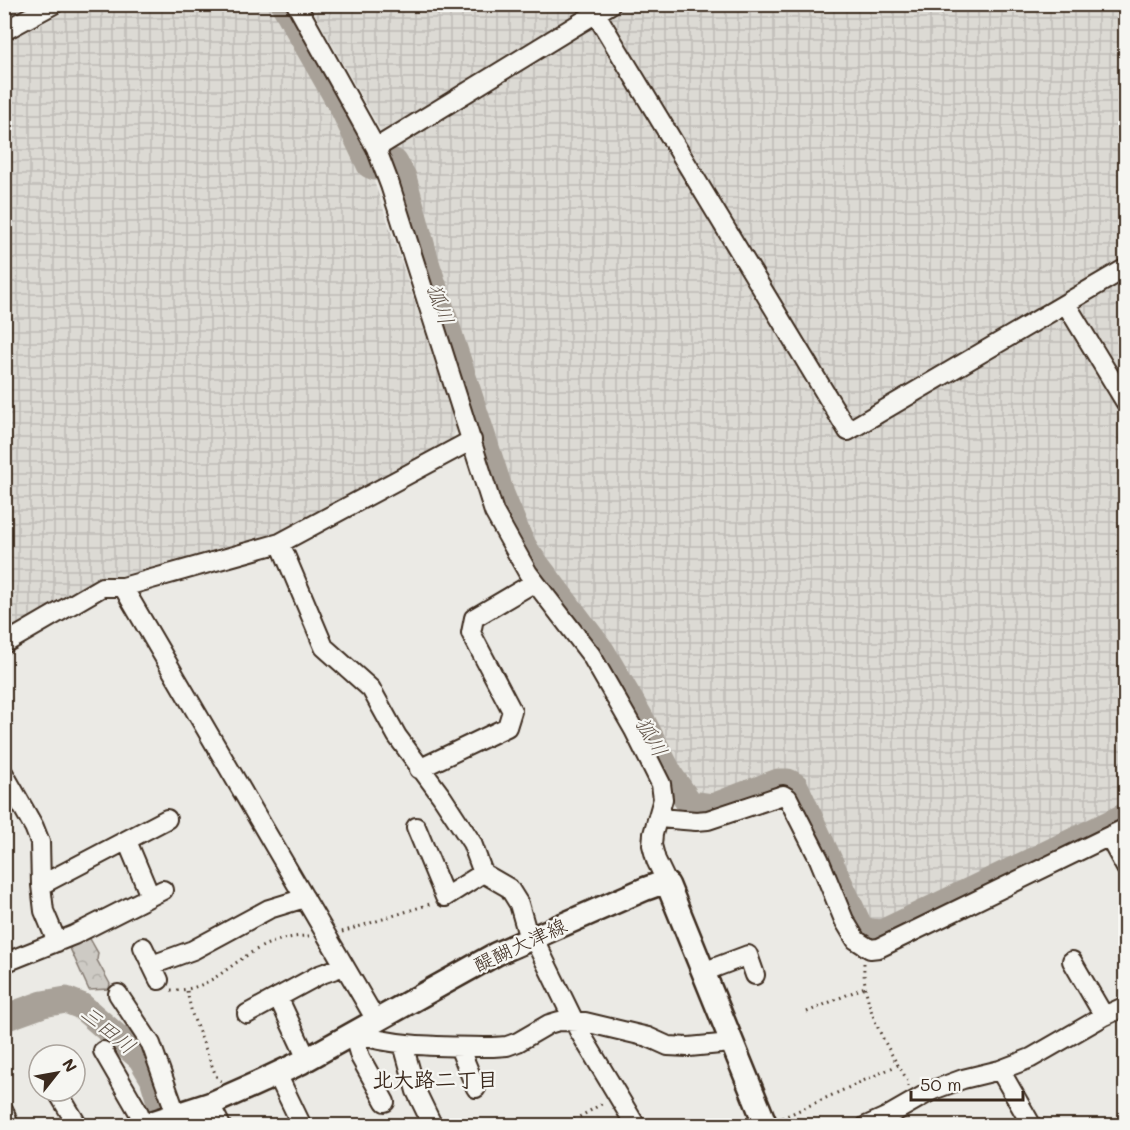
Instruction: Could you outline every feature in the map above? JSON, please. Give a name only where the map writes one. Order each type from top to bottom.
[{"type":"main road","name":"醍醐大津線","points":[[156,1121],[220,1099],[308,1059],[496,954],[645,889],[656,885],[668,885]]},
{"type":"main road","points":[[668,885],[766,1125]]},
{"type":"street","points":[[4,32],[54,4]]},
{"type":"street","points":[[296,4],[376,148],[494,512],[528,573],[591,654],[662,784],[663,799],[652,845],[656,860],[668,885]]},
{"type":"street","points":[[376,148],[592,9],[611,4]]},
{"type":"street","points":[[592,9],[848,431],[1125,268]]},
{"type":"street","points":[[1066,304],[1125,403]]},
{"type":"street","points":[[4,644],[102,587],[123,587],[280,543],[472,440]]},
{"type":"street","points":[[280,543],[324,647],[371,689],[397,736],[419,769],[442,797],[472,843],[483,873],[508,888],[519,904],[531,938],[579,1031],[636,1125]]},
{"type":"street","points":[[419,769],[507,727],[512,711],[471,633],[474,618],[535,582]]},
{"type":"street","points":[[123,587],[376,1020]]},
{"type":"street","points":[[4,774],[40,842],[44,911],[57,942]]},
{"type":"street","points":[[659,818],[708,820],[783,795],[791,804],[819,859],[844,920],[856,940],[870,949],[879,948],[1125,828]]},
{"type":"street","points":[[41,885],[167,819]]},
{"type":"street","points":[[416,827],[445,897],[483,873]]},
{"type":"street","points":[[1108,837],[1125,868]]},
{"type":"street","points":[[4,963],[57,942],[157,893],[127,841]]},
{"type":"street","points":[[143,947],[159,978],[194,950],[269,909],[305,898]]},
{"type":"street","points":[[703,972],[748,955],[755,975]]},
{"type":"street","points":[[1072,961],[1104,1016]]},
{"type":"street","points":[[247,1014],[319,975],[344,966]]},
{"type":"street","points":[[103,1051],[139,1113],[156,1121],[151,1044],[118,994]]},
{"type":"street","points":[[278,997],[308,1059]]},
{"type":"street","points":[[866,1125],[903,1114],[933,1090],[963,1079],[1000,1070],[1030,1058],[1125,1006]]},
{"type":"street","points":[[353,1033],[370,1039],[403,1044],[459,1047],[507,1046],[559,1021],[576,1022],[648,1037],[668,1046],[689,1047],[731,1043]]},
{"type":"street","points":[[353,1033],[360,1057],[385,1102]]},
{"type":"street","points":[[403,1044],[416,1091],[432,1122]]},
{"type":"street","points":[[459,1047],[476,1088]]},
{"type":"street","points":[[1000,1070],[1032,1125]]},
{"type":"street","points":[[277,1074],[302,1125]]},
{"type":"street","points":[[220,1099],[220,1125]]},
{"type":"street","points":[[64,1103],[78,1125]]},
{"type":"street","points":[[4,1111],[9,1125]]},
{"type":"path","points":[[187,991],[225,972],[254,951],[280,939],[327,936],[445,897]]},
{"type":"path","points":[[870,949],[865,960],[865,987],[876,1025],[908,1081],[903,1114]]},
{"type":"path","points":[[159,978],[187,991]]},
{"type":"path","points":[[807,1012],[865,987]]},
{"type":"path","points":[[187,991],[192,1014],[216,1076],[220,1099]]},
{"type":"path","points":[[766,1125],[898,1065]]},
{"type":"path","points":[[564,1125],[617,1095]]},
{"type":"shaded area","points":[[5,5],[34,5],[5,21]]},
{"type":"shaded area","points":[[78,5],[276,5],[371,172],[457,428],[451,442],[281,533],[140,575],[102,576],[5,633],[4,44]]},
{"type":"shaded area","points":[[310,5],[1125,5],[1125,810],[879,930],[863,925],[798,783],[790,777],[778,774],[705,801],[694,796],[645,708],[601,637],[554,577],[525,530],[515,508],[410,183]]},
{"type":"green space","points":[[89,937],[98,953],[97,960],[110,984],[109,989],[89,990],[69,946]]},
{"type":"waterway","name":"狐川","points":[[284,4],[343,108],[370,165],[375,167]]},
{"type":"waterway","name":"狐川","points":[[394,162],[403,177],[427,266],[501,494],[519,538],[528,554],[602,652],[671,777],[690,804],[712,807],[778,782],[788,782],[795,786],[860,928],[882,933],[1126,816]]},
{"type":"waterway","name":"三田川","points":[[4,1018],[43,1004],[66,1000],[81,1006],[141,1058],[153,1078],[167,1126]]},
{"type":"district","name":"北大路二丁目","points":[[435,1080]]}]
